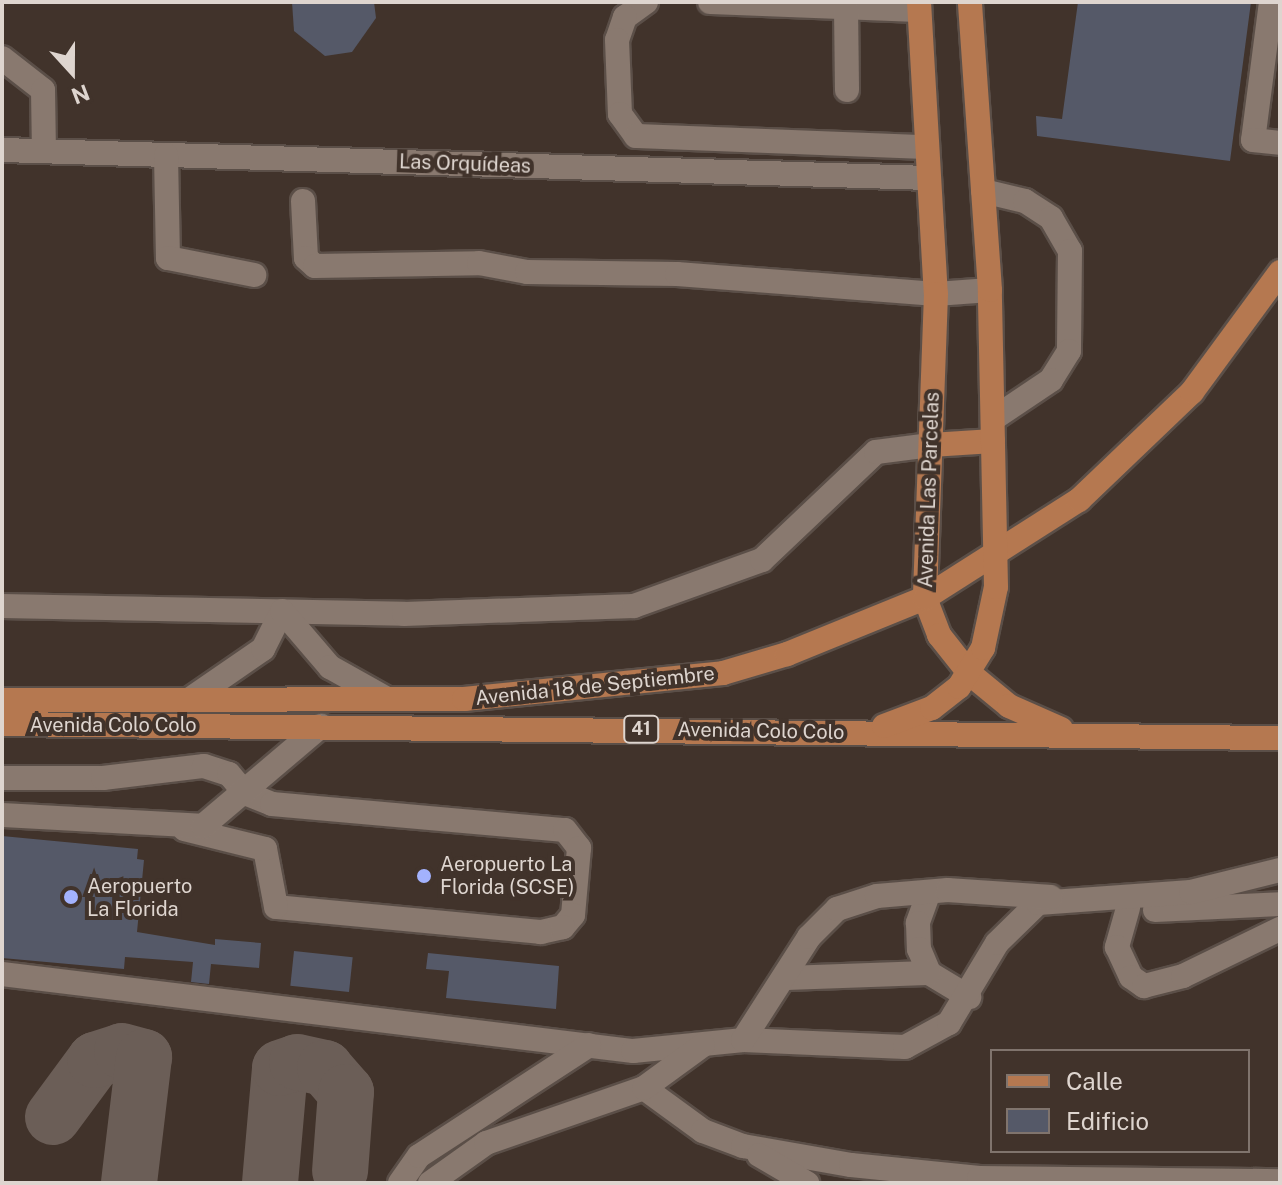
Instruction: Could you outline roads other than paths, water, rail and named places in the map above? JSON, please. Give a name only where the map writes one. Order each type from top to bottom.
[{"type":"main road","points":[[830,733],[874,728],[924,713],[969,673],[990,624],[996,558],[990,290],[970,2]]},
{"type":"main road","name":"Avenida Las Parcelas","points":[[919,6],[936,294],[925,598],[939,635],[969,673],[1044,724],[1114,737]]},
{"type":"main road","name":"Avenida 18 de Septiembre","points":[[7,698],[387,699],[543,694],[723,673],[925,598],[1037,531],[1157,431],[1225,352],[1280,272]]},
{"type":"main road","points":[[931,445],[993,430]]},
{"type":"main road","points":[[995,499],[1014,524],[1037,531]]},
{"type":"main road","name":"Avenida Colo Colo","points":[[2,724],[1280,738]]},
{"type":"street","points":[[646,2],[625,17],[617,40],[620,114],[636,136],[927,147]]},
{"type":"street","points":[[710,2],[919,6]]},
{"type":"street","points":[[1271,2],[1253,140],[1280,143]]},
{"type":"street","points":[[846,7],[847,90]]},
{"type":"street","points":[[2,58],[43,90],[44,151]]},
{"type":"street","name":"Las Orquídeas","points":[[2,150],[929,178]]},
{"type":"street","points":[[166,155],[168,258],[254,275]]},
{"type":"street","points":[[983,191],[1025,201],[1051,218],[1070,251],[1069,351],[1051,380],[993,430]]},
{"type":"street","points":[[303,201],[306,258],[315,266],[479,263],[527,272],[677,274],[936,294],[990,290]]},
{"type":"street","points":[[2,606],[282,611],[634,606],[762,560],[876,452],[931,445]]},
{"type":"street","points":[[282,611],[330,667],[387,699]]},
{"type":"street","points":[[189,700],[263,649],[282,611]]},
{"type":"street","points":[[184,829],[218,818],[321,726]]},
{"type":"street","points":[[2,778],[103,778],[204,766],[229,774],[245,793],[296,808],[565,830],[579,848],[573,915],[563,927],[541,932],[276,907],[265,849],[184,829],[2,815]]},
{"type":"street","points":[[743,1040],[809,937],[837,909],[877,896],[929,892],[1149,898],[1280,870]]},
{"type":"street","points":[[929,892],[918,923],[929,973]]},
{"type":"street","points":[[2,974],[633,1051],[743,1040],[905,1047],[929,1039],[969,997],[1019,916],[1038,903],[1066,897],[1128,908],[1280,904]]},
{"type":"street","points":[[1128,908],[1117,947],[1131,977],[1144,986],[1183,976],[1280,929]]},
{"type":"street","points":[[784,978],[929,973],[969,997]]},
{"type":"street","points":[[430,1183],[486,1143],[644,1088],[705,1044]]},
{"type":"street","points":[[400,1183],[419,1156],[589,1045]]},
{"type":"street","points":[[644,1088],[703,1131],[743,1146],[807,1183]]},
{"type":"street","points":[[743,1146],[979,1178],[1280,1181]]},
{"type":"place","name":"Aeropuerto La Florida (SCSE)","points":[[424,876]]},
{"type":"place","name":"Aeropuerto La Florida","points":[[71,897]]}]
